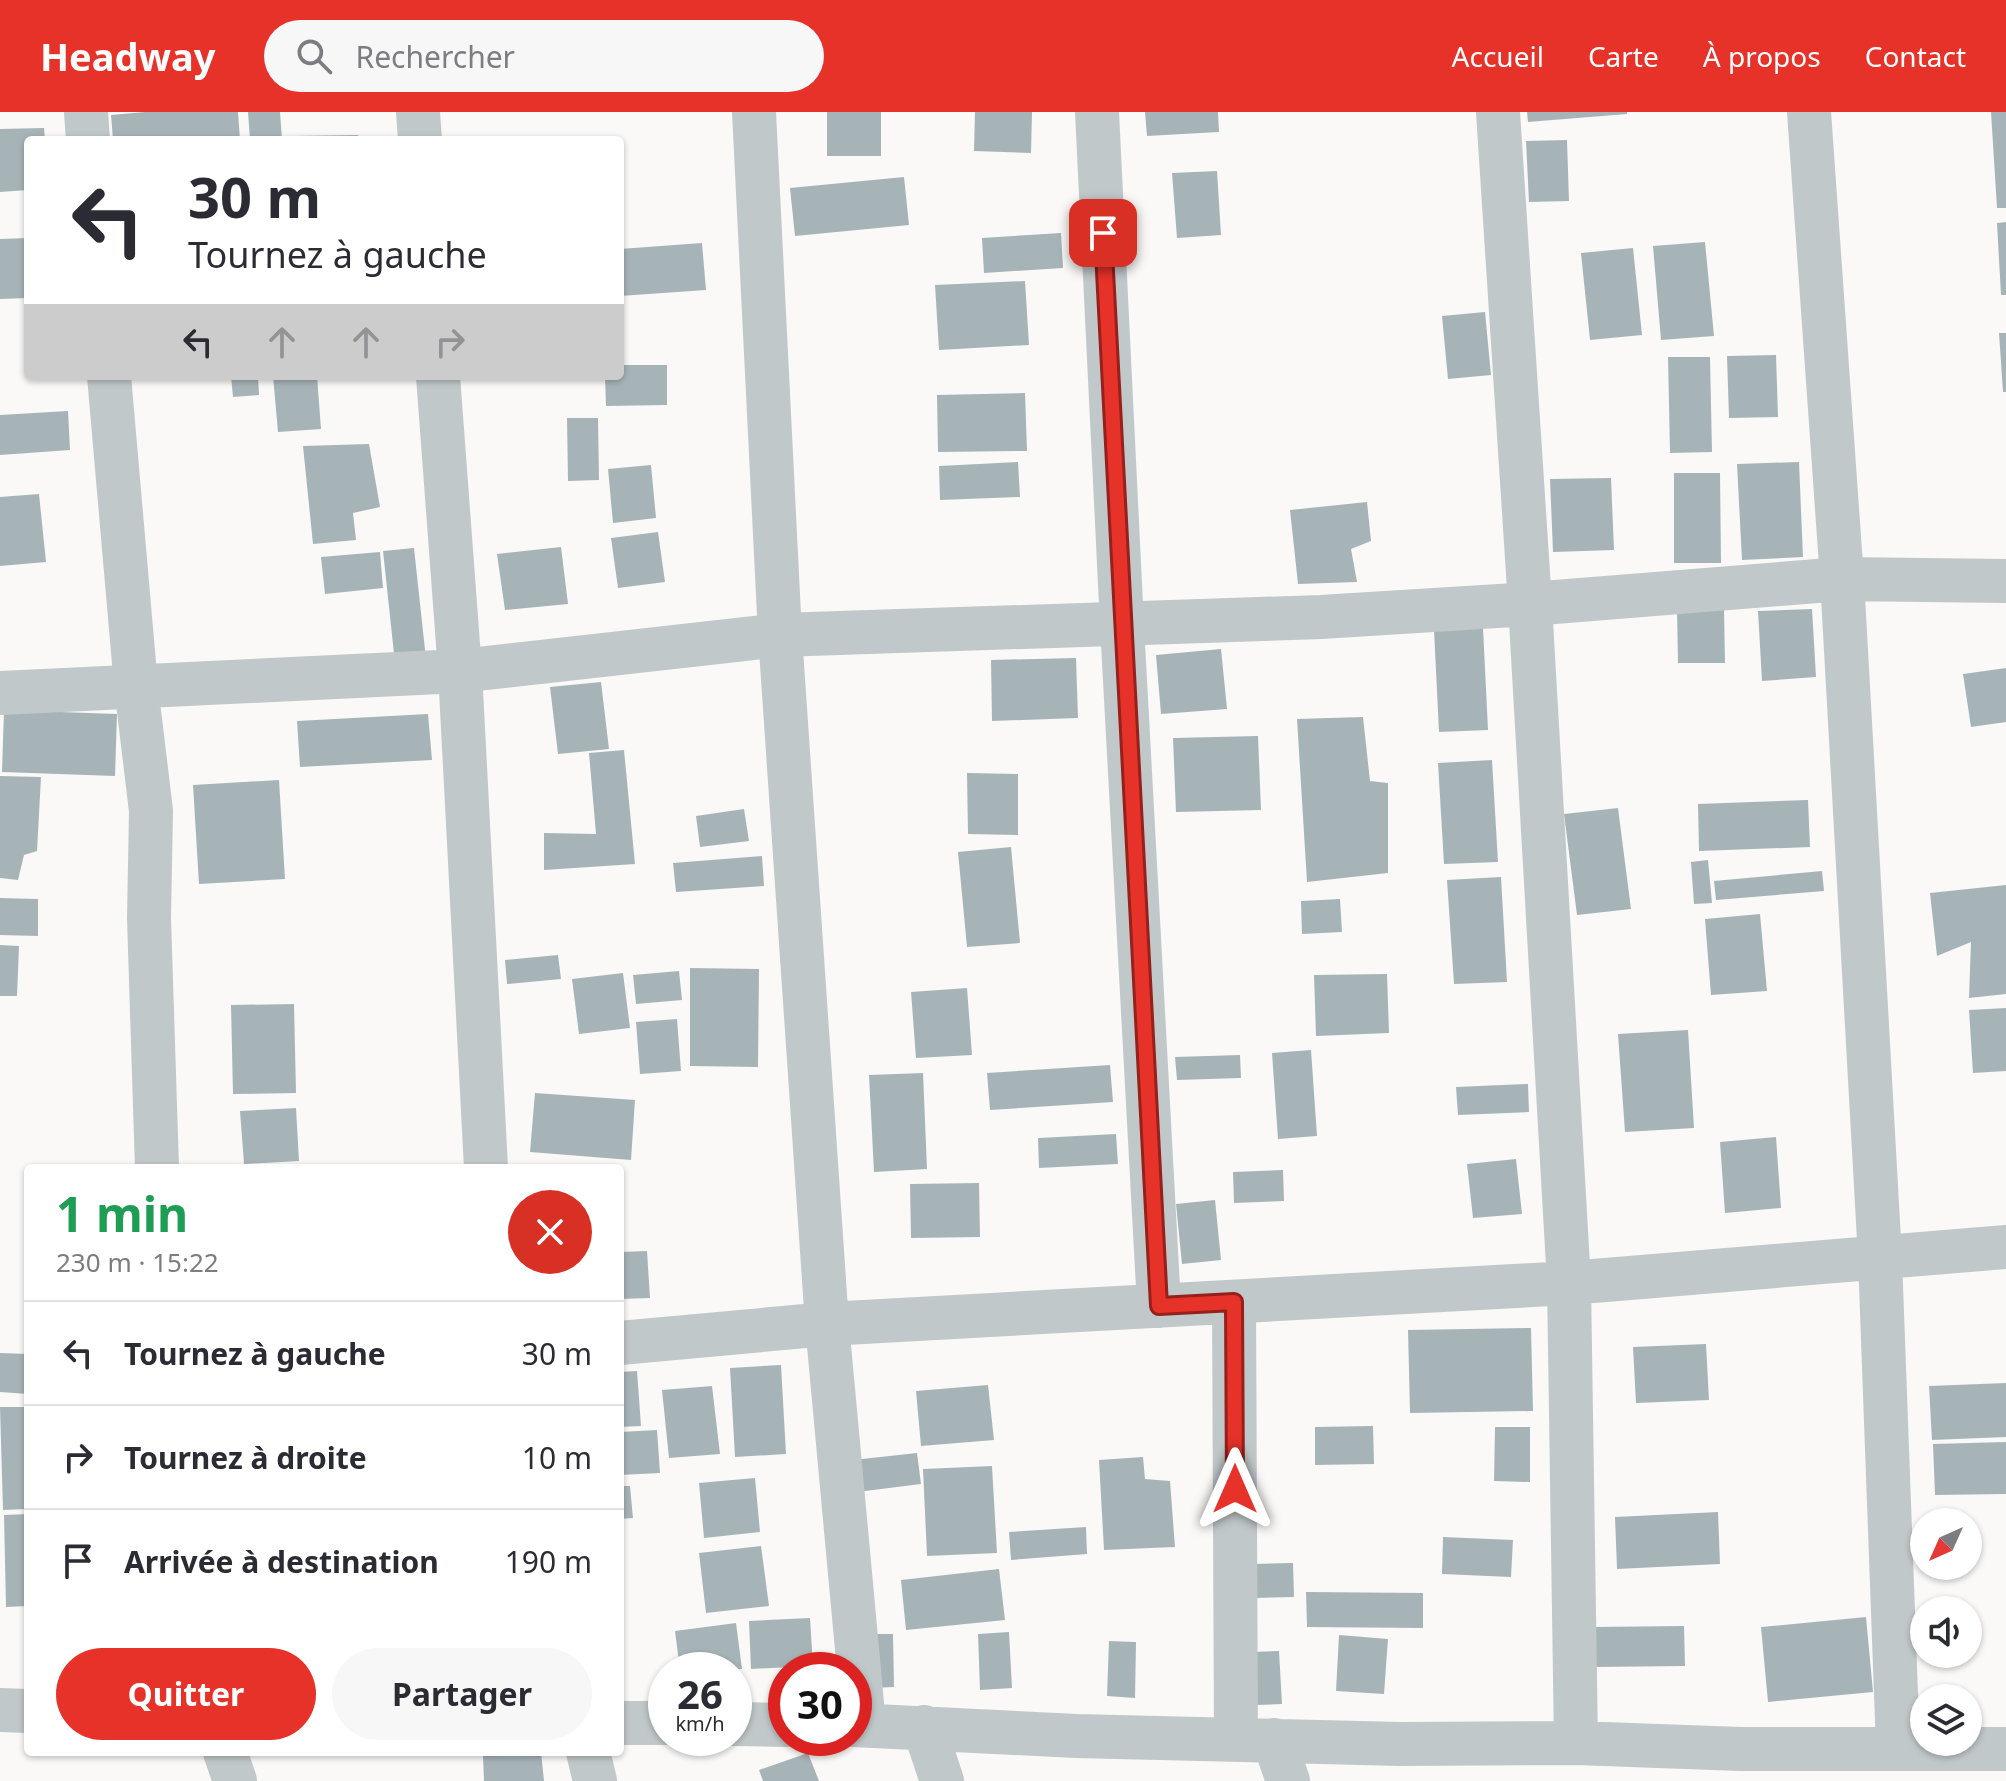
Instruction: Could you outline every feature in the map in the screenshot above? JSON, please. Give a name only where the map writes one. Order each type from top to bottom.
[{"type":"street","points":[[86,112],[88,136]]},
{"type":"street","points":[[418,112],[420,136]]},
{"type":"street","points":[[754,112],[780,635],[827,1324],[853,1652]]},
{"type":"street","points":[[1097,112],[1159,1306]]},
{"type":"street","points":[[1498,112],[1569,1283],[1576,1743]]},
{"type":"street","points":[[1809,112],[1842,579],[1880,1258],[1898,1748]]},
{"type":"street","points":[[109,380],[136,686],[151,811],[149,918],[157,1164]]},
{"type":"street","points":[[438,380],[460,671],[486,1164]]},
{"type":"street","points":[[0,693],[460,671],[780,635],[1321,617],[1842,579],[2006,581]]},
{"type":"street","points":[[624,1343],[827,1324],[1569,1283],[2006,1247]]},
{"type":"street","points":[[1234,1302],[1255,1739],[1288,1781]]},
{"type":"street","points":[[0,1710],[24,1711]]},
{"type":"street","points":[[624,1723],[648,1723]]},
{"type":"street","points":[[872,1725],[1076,1736],[1400,1744],[1576,1743],[1741,1749],[2006,1749]]},
{"type":"street","points":[[924,1727],[942,1781]]},
{"type":"street","points":[[226,1756],[235,1781]]},
{"type":"street","points":[[589,1756],[595,1781]]},
{"type":"building","points":[[238,112],[240,136],[113,136],[111,115]]},
{"type":"building","points":[[248,112],[280,112],[282,136],[250,136]]},
{"type":"building","points":[[827,112],[881,112],[881,156],[827,156]]},
{"type":"building","points":[[975,112],[1032,112],[1031,153],[974,151]]},
{"type":"building","points":[[1145,112],[1218,112],[1219,132],[1147,136]]},
{"type":"building","points":[[1527,112],[1627,112],[1627,114],[1528,122]]},
{"type":"building","points":[[1991,112],[2006,112],[2006,208],[1997,208]]},
{"type":"building","points":[[44,128],[45,136],[24,136],[24,190],[0,192],[0,129]]},
{"type":"building","points":[[1567,140],[1569,201],[1529,202],[1526,141]]},
{"type":"building","points":[[1217,171],[1221,235],[1177,238],[1172,173]]},
{"type":"building","points":[[904,177],[909,225],[795,236],[790,188]]},
{"type":"building","points":[[2006,222],[2006,295],[2001,295],[1997,223]]},
{"type":"building","points":[[1061,233],[1063,268],[984,273],[982,238]]},
{"type":"building","points":[[24,238],[24,298],[0,299],[0,239]]},
{"type":"building","points":[[1705,242],[1714,336],[1661,340],[1653,246]]},
{"type":"building","points":[[702,243],[706,290],[624,296],[624,249]]},
{"type":"building","points":[[1633,248],[1642,335],[1590,340],[1581,253]]},
{"type":"building","points":[[1025,281],[1029,345],[939,350],[935,285]]},
{"type":"building","points":[[1485,312],[1491,375],[1448,379],[1442,316]]},
{"type":"building","points":[[1999,333],[2006,333],[2006,392],[2003,392]]},
{"type":"building","points":[[1776,355],[1778,417],[1729,418],[1727,356]]},
{"type":"building","points":[[1668,357],[1710,357],[1712,452],[1670,453]]},
{"type":"building","points":[[624,365],[667,365],[667,405],[606,406],[605,380],[624,380]]},
{"type":"building","points":[[231,380],[258,380],[259,395],[233,397]]},
{"type":"building","points":[[273,380],[317,380],[321,429],[278,432]]},
{"type":"building","points":[[1025,393],[1027,451],[938,452],[937,395]]},
{"type":"building","points":[[68,411],[70,450],[0,455],[0,415]]},
{"type":"building","points":[[567,418],[598,418],[599,480],[568,481]]},
{"type":"building","points":[[369,444],[380,507],[353,513],[356,540],[313,544],[303,446]]},
{"type":"building","points":[[1018,462],[1020,497],[940,500],[939,466]]},
{"type":"building","points":[[1799,462],[1803,557],[1742,560],[1737,464]]},
{"type":"building","points":[[651,465],[656,518],[613,523],[608,469]]},
{"type":"building","points":[[1674,473],[1720,473],[1721,563],[1674,563]]},
{"type":"building","points":[[1611,478],[1614,550],[1553,552],[1550,479]]},
{"type":"building","points":[[39,494],[46,562],[0,566],[0,497]]},
{"type":"building","points":[[1367,502],[1371,541],[1351,549],[1357,582],[1298,584],[1290,510]]},
{"type":"building","points":[[658,532],[665,582],[618,588],[611,538]]},
{"type":"building","points":[[561,547],[568,604],[505,610],[497,554]]},
{"type":"building","points":[[414,548],[426,659],[395,663],[383,551]]},
{"type":"building","points":[[380,552],[383,588],[325,594],[321,557]]},
{"type":"building","points":[[1677,609],[1724,609],[1725,663],[1678,663]]},
{"type":"building","points":[[1812,609],[1816,677],[1762,681],[1758,611]]},
{"type":"building","points":[[1483,628],[1488,730],[1439,732],[1434,630]]},
{"type":"building","points":[[1221,649],[1227,709],[1161,714],[1156,655]]},
{"type":"building","points":[[1076,658],[1078,718],[992,721],[991,660]]},
{"type":"building","points":[[2006,668],[2006,722],[1971,727],[1963,674]]},
{"type":"building","points":[[601,682],[609,749],[558,754],[550,687]]},
{"type":"building","points":[[4,710],[117,714],[115,776],[2,772]]},
{"type":"building","points":[[428,714],[432,760],[300,767],[297,721]]},
{"type":"building","points":[[1363,717],[1370,781],[1388,783],[1388,873],[1307,882],[1297,719]]},
{"type":"building","points":[[1258,736],[1261,810],[1176,812],[1173,738]]},
{"type":"building","points":[[624,750],[635,864],[544,870],[544,833],[596,834],[589,753]]},
{"type":"building","points":[[1492,760],[1498,862],[1444,864],[1438,763]]},
{"type":"building","points":[[967,773],[1018,774],[1018,835],[968,834]]},
{"type":"building","points":[[0,776],[41,777],[37,851],[24,855],[18,880],[0,878]]},
{"type":"building","points":[[279,780],[285,879],[199,884],[193,785]]},
{"type":"building","points":[[1808,800],[1810,847],[1699,851],[1698,804]]},
{"type":"building","points":[[1618,808],[1631,909],[1577,915],[1564,814]]},
{"type":"building","points":[[744,809],[749,841],[700,847],[696,816]]},
{"type":"building","points":[[1011,847],[1020,943],[967,947],[958,852]]},
{"type":"building","points":[[762,856],[764,886],[676,892],[673,863]]},
{"type":"building","points":[[1708,860],[1712,903],[1694,904],[1691,862]]},
{"type":"building","points":[[1822,871],[1824,891],[1716,900],[1714,881]]},
{"type":"building","points":[[1501,877],[1507,982],[1454,984],[1447,880]]},
{"type":"building","points":[[2006,885],[2006,994],[1969,998],[1971,942],[1937,956],[1930,893]]},
{"type":"building","points":[[0,898],[38,899],[38,936],[0,935]]},
{"type":"building","points":[[1340,899],[1342,932],[1302,934],[1301,901]]},
{"type":"building","points":[[1760,914],[1767,991],[1711,995],[1705,919]]},
{"type":"building","points":[[0,945],[19,946],[17,996],[0,996]]},
{"type":"building","points":[[558,955],[561,979],[507,984],[505,960]]},
{"type":"building","points":[[690,968],[759,969],[758,1067],[690,1066]]},
{"type":"building","points":[[679,971],[682,1000],[636,1004],[633,975]]},
{"type":"building","points":[[623,973],[630,1028],[579,1034],[572,979]]},
{"type":"building","points":[[1387,974],[1389,1033],[1316,1036],[1314,975]]},
{"type":"building","points":[[967,988],[972,1055],[916,1058],[911,992]]},
{"type":"building","points":[[294,1004],[296,1093],[233,1094],[231,1005]]},
{"type":"building","points":[[2006,1008],[2006,1071],[1973,1073],[1969,1010]]},
{"type":"building","points":[[677,1019],[681,1071],[640,1074],[636,1022]]},
{"type":"building","points":[[1688,1030],[1694,1128],[1625,1132],[1618,1034]]},
{"type":"building","points":[[1311,1050],[1317,1136],[1278,1139],[1272,1053]]},
{"type":"building","points":[[1240,1055],[1241,1078],[1177,1080],[1175,1057]]},
{"type":"building","points":[[1110,1065],[1113,1102],[990,1110],[987,1073]]},
{"type":"building","points":[[923,1073],[927,1169],[874,1172],[869,1075]]},
{"type":"building","points":[[1528,1084],[1529,1112],[1458,1115],[1456,1087]]},
{"type":"building","points":[[535,1093],[635,1100],[631,1160],[530,1152]]},
{"type":"building","points":[[296,1108],[299,1161],[244,1164],[240,1111]]},
{"type":"building","points":[[1116,1134],[1118,1164],[1039,1168],[1038,1138]]},
{"type":"building","points":[[1776,1137],[1781,1208],[1725,1213],[1720,1142]]},
{"type":"building","points":[[1516,1159],[1522,1214],[1473,1218],[1467,1164]]},
{"type":"building","points":[[1283,1170],[1284,1201],[1234,1203],[1233,1172]]},
{"type":"building","points":[[979,1183],[980,1237],[911,1238],[910,1184]]},
{"type":"building","points":[[1215,1200],[1221,1260],[1182,1264],[1176,1204]]},
{"type":"building","points":[[647,1251],[650,1298],[624,1299],[624,1252]]},
{"type":"building","points":[[1531,1328],[1533,1411],[1410,1413],[1408,1330]]},
{"type":"building","points":[[1706,1344],[1709,1400],[1636,1403],[1633,1347]]},
{"type":"building","points":[[0,1353],[24,1354],[24,1394],[0,1392]]},
{"type":"building","points":[[781,1365],[786,1454],[735,1457],[730,1368]]},
{"type":"building","points":[[637,1371],[641,1426],[624,1427],[624,1372]]},
{"type":"building","points":[[2006,1383],[2006,1437],[1932,1440],[1929,1386]]},
{"type":"building","points":[[988,1385],[994,1440],[921,1446],[916,1391]]},
{"type":"building","points":[[712,1386],[720,1454],[669,1458],[662,1390]]},
{"type":"building","points":[[0,1407],[24,1407],[24,1509],[3,1510]]},
{"type":"building","points":[[1373,1426],[1374,1464],[1315,1465],[1315,1427]]},
{"type":"building","points":[[1495,1427],[1530,1427],[1530,1482],[1494,1481]]},
{"type":"building","points":[[657,1430],[660,1473],[624,1475],[624,1432]]},
{"type":"building","points":[[2006,1442],[2006,1494],[1935,1495],[1933,1444]]},
{"type":"building","points":[[917,1453],[921,1484],[857,1492],[853,1460]]},
{"type":"building","points":[[1143,1457],[1145,1479],[1170,1481],[1175,1547],[1104,1550],[1099,1460]]},
{"type":"building","points":[[992,1466],[997,1553],[927,1556],[923,1469]]},
{"type":"building","points":[[755,1478],[760,1532],[704,1538],[699,1483]]},
{"type":"building","points":[[624,1486],[630,1486],[633,1518],[624,1519]]},
{"type":"building","points":[[1718,1512],[1720,1564],[1617,1569],[1615,1517]]},
{"type":"building","points":[[24,1514],[24,1606],[6,1607],[4,1515]]},
{"type":"building","points":[[1086,1527],[1087,1554],[1011,1560],[1009,1532]]},
{"type":"building","points":[[1443,1537],[1513,1540],[1511,1577],[1442,1574]]},
{"type":"building","points":[[761,1546],[769,1606],[706,1613],[699,1553]]},
{"type":"building","points":[[1293,1563],[1294,1597],[1253,1598],[1252,1564]]},
{"type":"building","points":[[999,1569],[1005,1620],[906,1630],[901,1580]]},
{"type":"building","points":[[1306,1592],[1423,1593],[1423,1628],[1307,1627]]},
{"type":"building","points":[[1866,1617],[1873,1692],[1768,1702],[1761,1627]]},
{"type":"building","points":[[810,1618],[812,1652],[768,1652],[768,1668],[752,1669],[749,1621]]},
{"type":"building","points":[[736,1623],[740,1652],[678,1652],[675,1631]]},
{"type":"building","points":[[1684,1626],[1685,1666],[1593,1667],[1592,1627]]},
{"type":"building","points":[[1009,1632],[1012,1688],[980,1690],[978,1634]]},
{"type":"building","points":[[869,1634],[893,1634],[894,1687],[872,1688],[872,1652],[869,1652]]},
{"type":"building","points":[[1339,1635],[1388,1639],[1384,1694],[1336,1691]]},
{"type":"building","points":[[1109,1641],[1136,1642],[1135,1698],[1107,1696]]},
{"type":"building","points":[[1279,1651],[1282,1704],[1256,1705],[1253,1652]]},
{"type":"building","points":[[483,1756],[541,1756],[544,1781],[484,1781]]},
{"type":"building","points":[[799,1756],[809,1756],[819,1781],[763,1781],[759,1770]]},
{"type":"route","points":[[1103,233],[1159,1306],[1234,1302],[1235,1489]]}]
